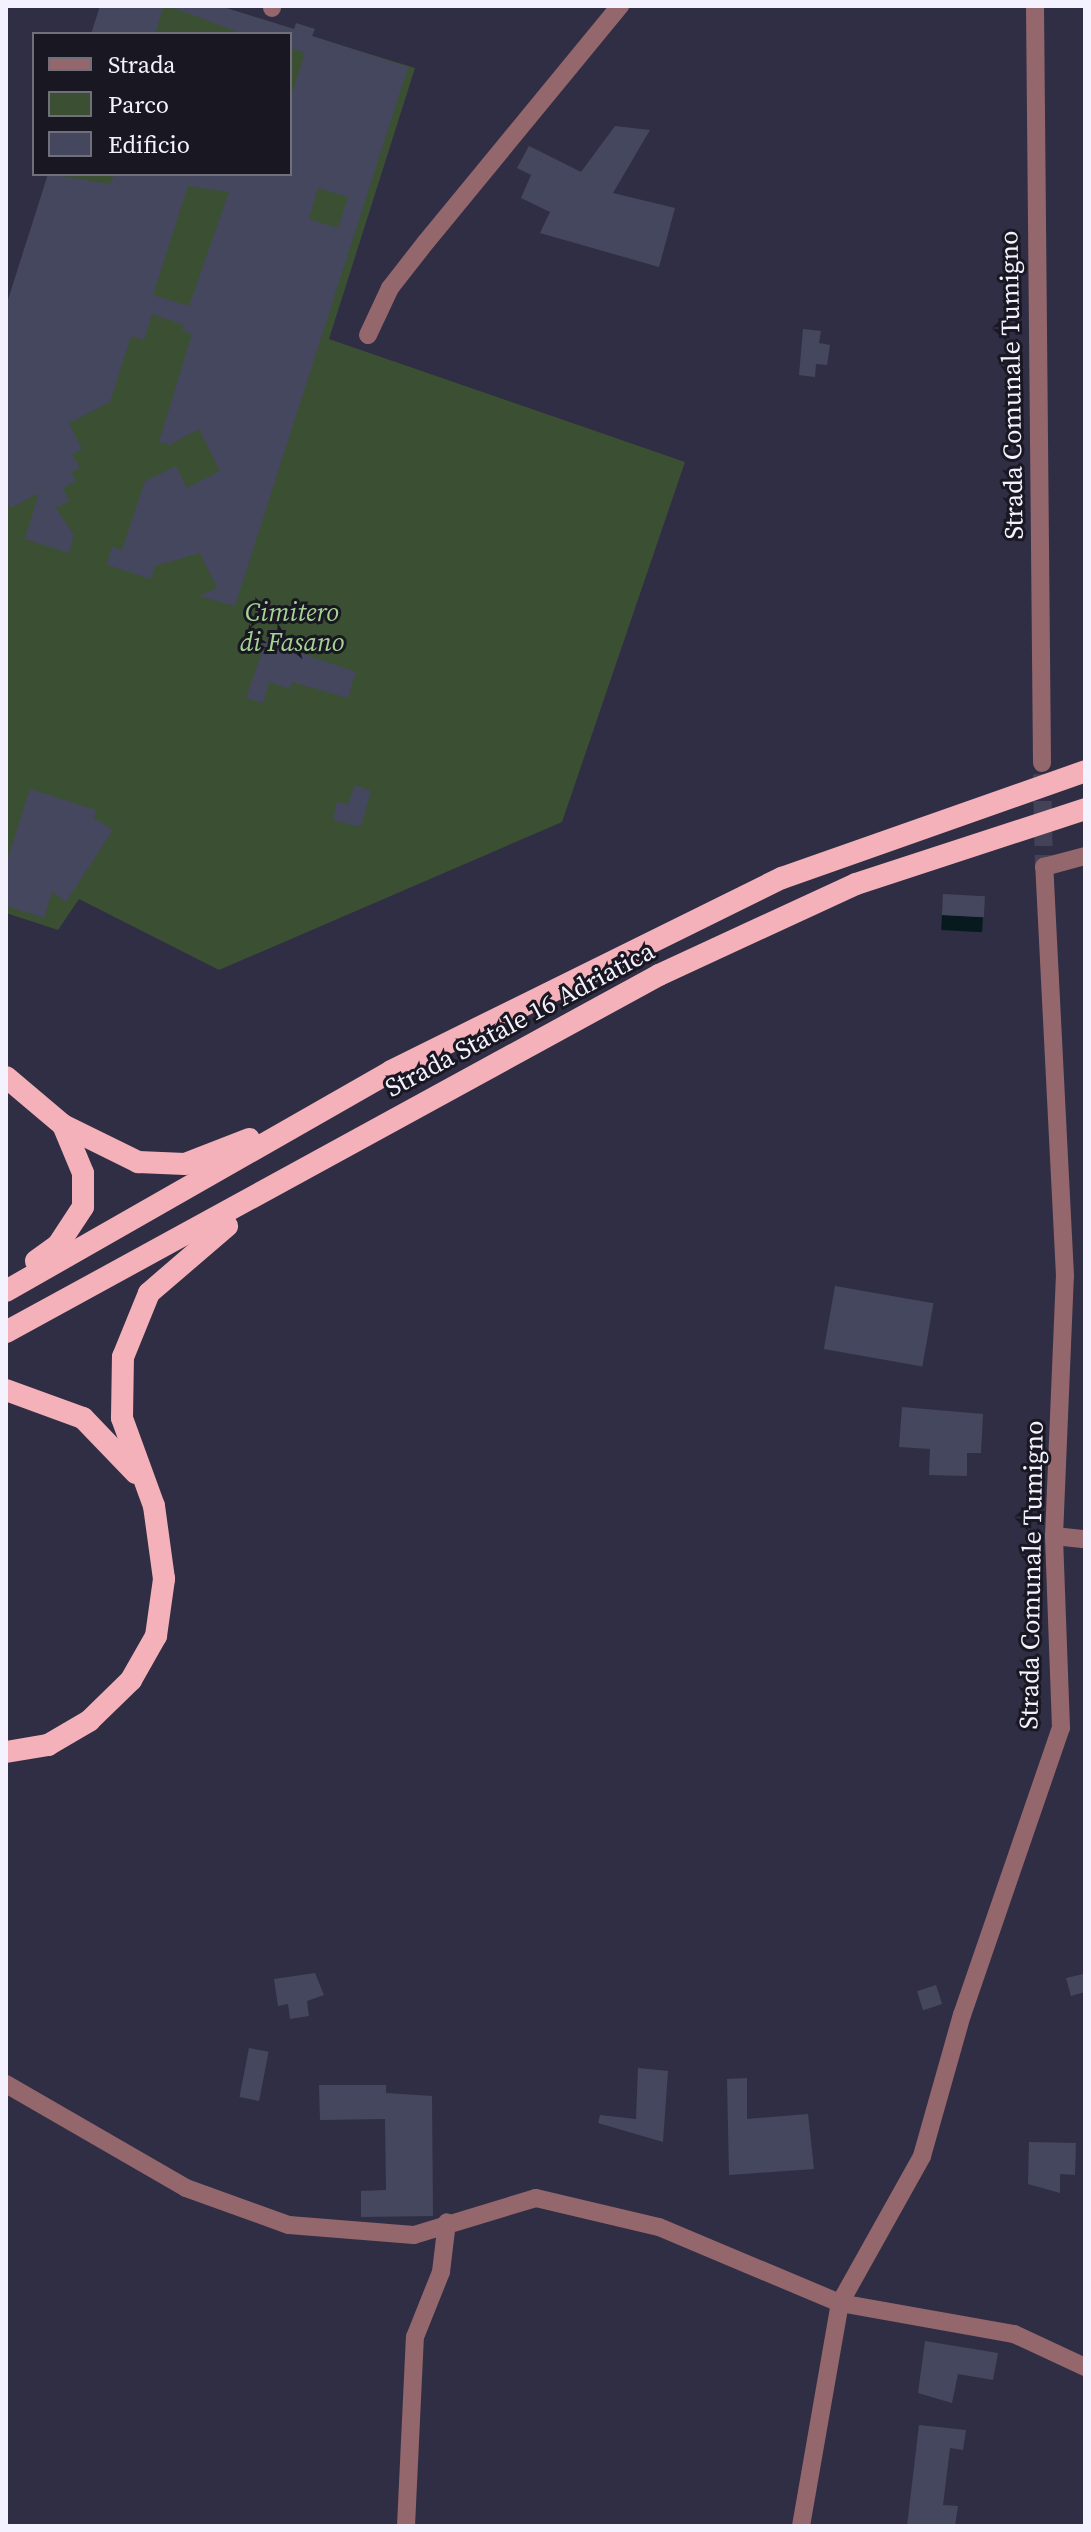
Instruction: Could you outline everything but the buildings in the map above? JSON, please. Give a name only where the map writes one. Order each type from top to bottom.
[{"type":"highway","name":"Strada Statale 16 Adriatica","points":[[6,1291],[391,1071],[782,878],[1085,771]]},
{"type":"highway","name":"Strada Statale 16 Adriatica","points":[[6,1332],[659,975],[856,884],[1085,809]]},
{"type":"highway","points":[[6,1077],[63,1125],[138,1162],[185,1164],[391,1071]]},
{"type":"highway","points":[[6,1283],[58,1245],[83,1207],[83,1173],[63,1125]]},
{"type":"highway","points":[[6,1752],[48,1745],[89,1721],[131,1680],[156,1636],[164,1579],[154,1506],[137,1473],[122,1418],[123,1357],[149,1293],[203,1242],[369,1134]]},
{"type":"highway","points":[[6,1390],[83,1418],[137,1473]]},
{"type":"street","points":[[368,335],[417,253],[620,6]]},
{"type":"street","name":"Strada Comunale Tumigno","points":[[1035,6],[1042,763]]},
{"type":"street","name":"Strada Comunale Tumigno","points":[[801,2526],[840,2303],[922,2156],[962,2015],[1061,1728],[1054,1536],[1065,1276],[1044,867],[1085,856]]},
{"type":"street","points":[[1054,1536],[1085,1539]]},
{"type":"street","points":[[6,2084],[186,2188],[289,2225],[414,2235],[447,2222],[536,2198],[659,2227],[840,2303],[1014,2334],[1085,2367]]},
{"type":"street","points":[[406,2526],[415,2337],[441,2272],[447,2222]]},
{"type":"green space","name":"Cimitero di Fasano","points":[[109,6],[214,6],[415,68],[329,339],[685,462],[562,822],[219,970],[79,899],[58,930],[6,913],[6,309],[50,176],[292,176],[292,32],[100,32]]},
{"type":"shaded area","points":[[942,915],[983,917],[982,932],[941,930]]},
{"type":"tunnel","points":[[1042,774],[1044,867]]}]
